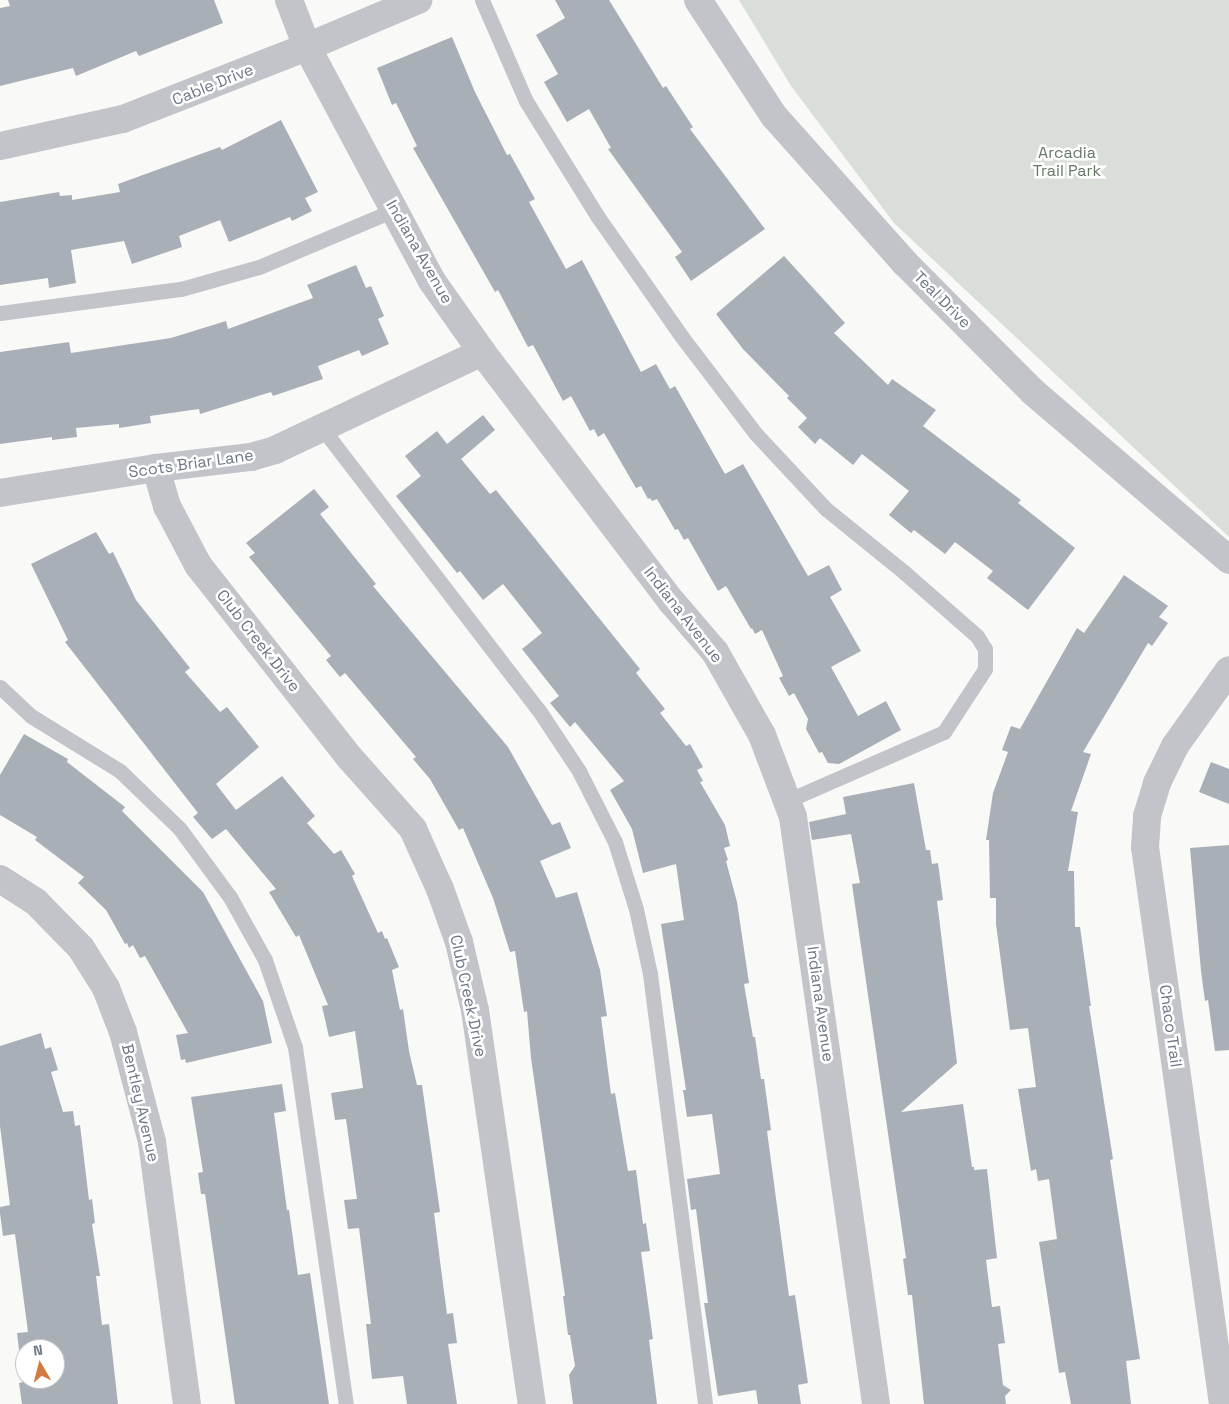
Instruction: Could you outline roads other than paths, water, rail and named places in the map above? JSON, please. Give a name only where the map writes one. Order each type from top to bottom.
[{"type":"street","name":"Indiana Avenue","points":[[289,0],[307,47],[432,281],[482,352],[672,602],[716,652],[762,735],[793,817],[876,1404]]},
{"type":"street","name":"Cable Drive","points":[[0,146],[123,119],[307,47],[418,0]]},
{"type":"street","name":"Teal Drive","points":[[698,0],[774,116],[906,263],[1032,391],[1229,560]]},
{"type":"street","name":"Scots Briar Lane","points":[[0,493],[156,468],[251,457],[275,450],[482,352]]},
{"type":"street","name":"Club Creek Drive","points":[[156,468],[167,506],[198,565],[350,758],[412,829],[440,889],[459,942],[475,1010],[532,1404]]},
{"type":"street","name":"Chaco Trail","points":[[1223,1404],[1145,847],[1147,816],[1164,768],[1175,746],[1229,670]]},
{"type":"street","name":"Bentley Avenue","points":[[0,879],[36,902],[81,948],[106,988],[123,1032],[152,1142],[187,1404]]},
{"type":"lane","points":[[482,0],[526,101],[593,209],[682,337],[756,434],[826,509],[977,636],[985,649],[986,669],[944,732],[787,801]]},
{"type":"lane","points":[[0,313],[181,289],[259,266],[394,210]]},
{"type":"lane","points":[[322,428],[538,709],[579,772],[615,842],[636,909],[650,974],[705,1404]]},
{"type":"lane","points":[[0,686],[31,716],[120,771],[180,829],[230,897],[265,960],[296,1047],[346,1404]]},
{"type":"park label","name":"Arcadia Trail Park","points":[[1067,162]]}]
